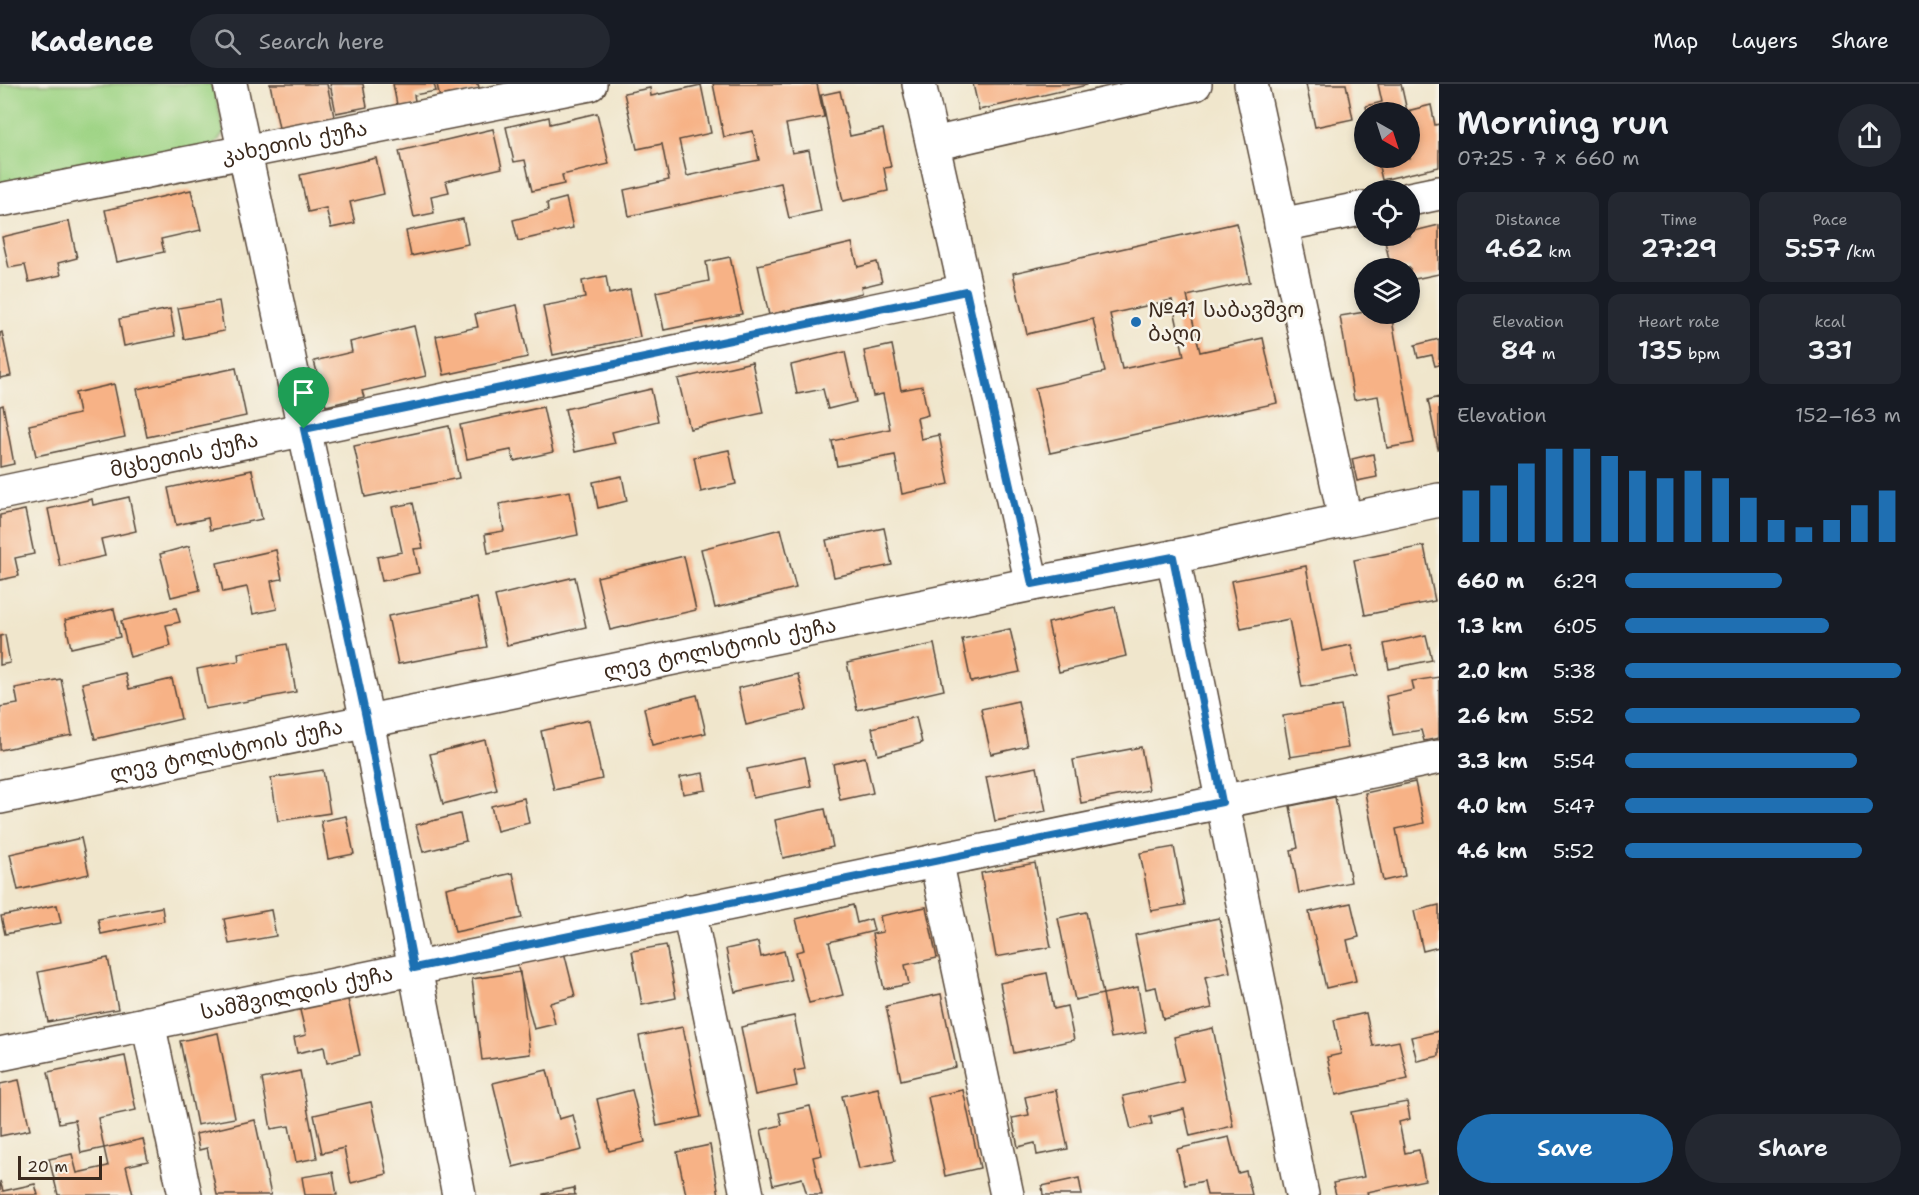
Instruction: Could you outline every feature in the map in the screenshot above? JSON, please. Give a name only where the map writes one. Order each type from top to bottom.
[{"type":"street","points":[[230,84],[367,722],[459,1195]]},
{"type":"street","name":"კახეთის ქუჩა","points":[[0,200],[590,84]]},
{"type":"street","points":[[919,84],[1032,584]]},
{"type":"street","points":[[933,144],[1195,84]]},
{"type":"street","points":[[1251,84],[1345,519]]},
{"type":"street","points":[[1420,197],[1439,193]]},
{"type":"street","points":[[1281,225],[1354,210]]},
{"type":"street","name":"მცხეთის ქუჩა","points":[[0,493],[966,291]]},
{"type":"street","name":"ლევ ტოლსტოის ქუჩა","points":[[0,797],[1032,584],[1173,557],[1439,500]]},
{"type":"street","points":[[1173,557],[1302,1195]]},
{"type":"street","name":"სამშვილდის ქუჩა","points":[[0,1054],[1439,757]]},
{"type":"street","points":[[936,860],[1007,1195]]},
{"type":"street","points":[[689,911],[747,1195]]},
{"type":"street","points":[[148,1023],[185,1195]]},
{"type":"green space","points":[[0,84],[213,84],[224,132],[212,149],[0,190]]},
{"type":"building","points":[[270,84],[327,84],[335,121],[280,133]]},
{"type":"building","points":[[330,84],[363,84],[367,107],[336,113]]},
{"type":"building","points":[[393,84],[434,84],[436,91],[414,95],[416,106],[398,110]]},
{"type":"building","points":[[437,84],[478,84],[480,91],[440,99]]},
{"type":"building","points":[[713,84],[817,84],[824,117],[786,124],[792,153],[809,150],[821,211],[789,218],[781,183],[629,216],[624,190],[669,180],[662,144],[637,149],[624,93],[650,88],[651,96],[701,85],[711,133],[679,140],[687,176],[759,160],[753,131],[724,137]]},
{"type":"building","points":[[973,84],[1087,84],[1087,85],[979,110]]},
{"type":"building","points":[[1306,84],[1346,84],[1353,119],[1315,127]]},
{"type":"building","points":[[1378,84],[1401,84],[1405,102],[1382,102]]},
{"type":"building","points":[[840,91],[850,136],[883,129],[891,167],[884,168],[888,191],[843,201],[821,95]]},
{"type":"building","points":[[1431,105],[1435,125],[1439,124],[1439,167],[1382,180],[1379,168],[1420,168],[1420,108]]},
{"type":"building","points":[[597,113],[609,164],[562,175],[564,184],[532,191],[525,160],[514,162],[506,127],[549,117],[550,124]]},
{"type":"building","points":[[493,129],[502,168],[446,181],[449,192],[431,196],[434,213],[414,217],[399,151]]},
{"type":"building","points":[[376,158],[384,194],[350,202],[355,223],[331,228],[326,208],[308,212],[300,175]]},
{"type":"building","points":[[191,190],[201,230],[161,239],[164,252],[117,262],[105,210]]},
{"type":"building","points":[[566,198],[573,228],[518,241],[513,220],[548,211],[547,203]]},
{"type":"building","points":[[463,219],[468,244],[411,256],[406,231]]},
{"type":"building","points":[[69,221],[77,258],[58,263],[61,275],[29,282],[25,265],[9,268],[2,237]]},
{"type":"building","points":[[1237,223],[1250,282],[1187,296],[1200,352],[1263,338],[1277,403],[1050,453],[1035,388],[1105,372],[1093,319],[1027,334],[1013,273]],"holes":[[[1172,300],[1184,356],[1122,369],[1110,314]]]},
{"type":"building","points":[[1439,225],[1439,274],[1420,278],[1420,258],[1389,258],[1386,246],[1420,246],[1420,230]]},
{"type":"building","points":[[852,243],[858,267],[877,262],[882,282],[861,287],[862,293],[769,315],[758,265]]},
{"type":"building","points":[[730,257],[742,314],[664,330],[656,292],[709,281],[706,262]]},
{"type":"building","points":[[606,276],[609,294],[630,289],[640,337],[553,355],[543,306],[585,298],[582,281]]},
{"type":"building","points":[[219,301],[224,331],[184,339],[178,308]]},
{"type":"building","points":[[517,305],[528,357],[444,375],[436,336],[478,327],[475,314]]},
{"type":"building","points":[[170,309],[175,336],[124,346],[119,319]]},
{"type":"building","points":[[1354,314],[1354,324],[1393,324],[1414,443],[1387,448],[1378,396],[1354,400],[1340,316]]},
{"type":"building","points":[[414,326],[426,376],[362,391],[364,397],[326,406],[314,361],[352,352],[350,342]]},
{"type":"building","points":[[2,332],[11,376],[0,378],[0,333]]},
{"type":"building","points":[[1439,339],[1439,365],[1435,366],[1432,355],[1418,358],[1415,345]]},
{"type":"building","points":[[892,345],[901,390],[922,386],[928,415],[917,418],[921,439],[939,435],[949,484],[902,494],[895,455],[837,466],[832,441],[890,429],[883,394],[873,396],[864,351]]},
{"type":"building","points":[[845,352],[856,402],[828,409],[823,389],[797,394],[791,365]]},
{"type":"building","points":[[752,362],[763,413],[690,429],[678,379]]},
{"type":"building","points":[[236,368],[246,416],[147,437],[137,389]]},
{"type":"building","points":[[114,384],[125,437],[36,456],[29,425],[79,414],[75,393]]},
{"type":"building","points":[[651,389],[658,421],[612,432],[615,443],[575,452],[565,409]]},
{"type":"building","points":[[1439,397],[1439,449],[1438,449],[1428,400]]},
{"type":"building","points":[[3,405],[14,464],[0,467],[0,406]]},
{"type":"building","points":[[543,407],[553,452],[514,461],[511,450],[467,459],[460,425]]},
{"type":"building","points":[[449,426],[459,478],[365,497],[354,446]]},
{"type":"building","points":[[729,450],[736,484],[701,492],[694,457]]},
{"type":"building","points":[[1373,454],[1377,477],[1357,481],[1352,459]]},
{"type":"building","points":[[252,470],[262,519],[210,530],[208,518],[176,525],[168,488]]},
{"type":"building","points":[[622,476],[627,501],[598,508],[593,482]]},
{"type":"building","points":[[570,491],[578,535],[488,553],[485,534],[504,531],[499,504]]},
{"type":"building","points":[[129,497],[136,531],[101,539],[105,556],[60,566],[48,509],[92,499],[93,505]]},
{"type":"building","points":[[413,503],[423,548],[414,549],[419,573],[382,581],[377,557],[402,552],[392,507]]},
{"type":"building","points":[[25,510],[34,554],[15,558],[19,576],[0,580],[0,515]]},
{"type":"building","points":[[884,528],[892,565],[834,577],[826,540]]},
{"type":"building","points":[[781,529],[796,588],[715,608],[701,549]]},
{"type":"building","points":[[189,546],[200,590],[171,597],[160,554]]},
{"type":"building","points":[[1424,546],[1435,601],[1365,615],[1354,560]]},
{"type":"building","points":[[276,550],[282,579],[271,581],[277,609],[253,614],[247,587],[223,592],[217,563]]},
{"type":"building","points":[[684,556],[696,610],[610,630],[597,577]]},
{"type":"building","points":[[1306,566],[1322,651],[1351,645],[1357,676],[1302,687],[1289,619],[1241,629],[1231,581]]},
{"type":"building","points":[[575,577],[586,627],[507,645],[495,596]]},
{"type":"building","points":[[477,598],[487,647],[398,664],[388,616]]},
{"type":"building","points":[[1115,607],[1126,656],[1059,672],[1048,623]]},
{"type":"building","points":[[176,608],[180,622],[166,625],[171,646],[130,657],[121,621]]},
{"type":"building","points":[[114,609],[120,637],[71,648],[65,620]]},
{"type":"building","points":[[1010,629],[1020,672],[971,682],[962,639]]},
{"type":"building","points":[[5,635],[10,663],[0,665],[0,636]]},
{"type":"building","points":[[1426,635],[1432,660],[1389,669],[1384,644]]},
{"type":"building","points":[[287,644],[296,692],[205,709],[197,669],[239,661],[238,653]]},
{"type":"building","points":[[934,644],[944,690],[857,710],[847,663]]},
{"type":"building","points":[[125,673],[129,689],[172,679],[181,719],[95,739],[82,683]]},
{"type":"building","points":[[798,674],[807,710],[746,725],[738,688]]},
{"type":"building","points":[[1439,677],[1439,738],[1424,741],[1421,730],[1393,735],[1386,696],[1414,690],[1412,681]]},
{"type":"building","points":[[61,679],[72,735],[0,750],[0,707],[18,704],[15,688]]},
{"type":"building","points":[[697,695],[706,733],[652,745],[644,708]]},
{"type":"building","points":[[1018,701],[1027,746],[991,754],[981,709]]},
{"type":"building","points":[[1341,706],[1348,748],[1290,757],[1283,716]]},
{"type":"building","points":[[916,717],[922,743],[878,755],[872,728]]},
{"type":"building","points":[[589,720],[602,779],[554,790],[541,731]]},
{"type":"building","points":[[485,740],[497,790],[443,804],[430,754]]},
{"type":"building","points":[[1141,747],[1149,790],[1081,803],[1073,760]]},
{"type":"building","points":[[805,757],[811,786],[753,798],[747,769]]},
{"type":"building","points":[[865,757],[873,793],[840,800],[833,764]]},
{"type":"building","points":[[1037,767],[1046,811],[995,821],[986,777]]},
{"type":"building","points":[[323,770],[330,813],[278,821],[271,778]]},
{"type":"building","points":[[703,773],[706,790],[683,794],[680,777]]},
{"type":"building","points":[[1415,782],[1424,823],[1396,829],[1405,876],[1383,881],[1365,793]]},
{"type":"building","points":[[1335,797],[1351,882],[1299,893],[1291,850],[1298,848],[1290,806]]},
{"type":"building","points":[[524,798],[529,823],[497,831],[491,806]]},
{"type":"building","points":[[825,809],[833,847],[783,858],[775,820]]},
{"type":"building","points":[[460,814],[466,841],[423,852],[416,825]]},
{"type":"building","points":[[346,816],[354,854],[328,859],[321,821]]},
{"type":"building","points":[[81,838],[89,874],[18,890],[10,854]]},
{"type":"building","points":[[1174,847],[1185,905],[1151,911],[1140,853]]},
{"type":"building","points":[[1035,863],[1051,947],[996,957],[981,873]]},
{"type":"building","points":[[513,873],[522,918],[455,932],[446,888]]},
{"type":"building","points":[[1351,903],[1359,937],[1347,940],[1356,981],[1326,988],[1309,912]]},
{"type":"building","points":[[57,905],[61,923],[5,934],[1,916]]},
{"type":"building","points":[[853,905],[857,923],[871,919],[874,931],[829,942],[843,995],[809,1003],[796,952],[804,950],[796,919]]},
{"type":"building","points":[[1439,905],[1439,947],[1423,951],[1414,911]]},
{"type":"building","points":[[162,907],[164,921],[101,934],[98,919]]},
{"type":"building","points":[[926,907],[937,958],[905,965],[909,984],[884,989],[872,934],[883,932],[880,916]]},
{"type":"building","points":[[271,910],[276,936],[229,944],[224,919]]},
{"type":"building","points":[[1086,912],[1103,994],[1075,1000],[1058,918]]},
{"type":"building","points":[[1219,918],[1230,972],[1205,977],[1212,1008],[1163,1019],[1156,987],[1146,989],[1135,935]]},
{"type":"building","points":[[758,942],[761,957],[784,951],[791,980],[735,992],[726,949]]},
{"type":"building","points":[[666,945],[676,998],[642,1005],[632,951]]},
{"type":"building","points":[[564,952],[575,996],[550,1003],[555,1024],[534,1029],[517,964]]},
{"type":"building","points":[[108,958],[118,1009],[48,1022],[38,972]]},
{"type":"building","points":[[520,972],[530,1054],[482,1060],[472,979]]},
{"type":"building","points":[[1047,973],[1054,1009],[1067,1006],[1074,1040],[1014,1053],[1000,983]]},
{"type":"building","points":[[1138,987],[1146,1032],[1111,1038],[1103,994]]},
{"type":"building","points":[[941,994],[956,1067],[901,1080],[886,1006]]},
{"type":"building","points":[[347,995],[360,1055],[327,1063],[324,1047],[297,1053],[294,1038],[306,1035],[299,1006]]},
{"type":"building","points":[[1366,1013],[1373,1046],[1399,1041],[1408,1079],[1336,1095],[1327,1057],[1341,1054],[1334,1020]]},
{"type":"building","points":[[794,1016],[805,1069],[794,1071],[797,1086],[755,1095],[741,1027]]},
{"type":"building","points":[[683,1027],[701,1117],[657,1126],[639,1036]]},
{"type":"building","points":[[1213,1028],[1233,1126],[1190,1136],[1184,1109],[1150,1117],[1152,1124],[1131,1129],[1123,1096],[1184,1082],[1174,1037]]},
{"type":"building","points":[[1439,1031],[1439,1056],[1417,1061],[1411,1037]]},
{"type":"building","points":[[218,1033],[235,1118],[197,1125],[180,1041]]},
{"type":"building","points":[[125,1056],[136,1110],[98,1118],[104,1148],[81,1153],[75,1120],[59,1123],[48,1072]]},
{"type":"building","points":[[547,1070],[559,1119],[573,1115],[582,1150],[513,1167],[493,1083]]},
{"type":"building","points":[[300,1071],[317,1158],[296,1162],[289,1126],[271,1129],[262,1079]]},
{"type":"building","points":[[19,1080],[30,1130],[0,1136],[0,1084]]},
{"type":"building","points":[[878,1088],[895,1161],[859,1169],[842,1096]]},
{"type":"building","points":[[632,1090],[645,1142],[609,1151],[597,1099]]},
{"type":"building","points":[[963,1090],[980,1168],[945,1176],[928,1097]]},
{"type":"building","points":[[1056,1090],[1068,1149],[1037,1155],[1035,1143],[1018,1147],[1012,1118],[1029,1115],[1025,1097]]},
{"type":"building","points":[[371,1102],[387,1174],[351,1183],[344,1148],[322,1153],[314,1115]]},
{"type":"building","points":[[1407,1102],[1410,1119],[1399,1122],[1405,1153],[1419,1150],[1425,1180],[1367,1192],[1368,1195],[1336,1195],[1333,1183],[1364,1177],[1351,1112]]},
{"type":"building","points":[[810,1106],[822,1155],[813,1157],[822,1195],[807,1195],[802,1178],[773,1185],[761,1130],[782,1125],[779,1113]]},
{"type":"building","points":[[255,1120],[271,1195],[217,1195],[207,1148],[199,1150],[196,1134]]},
{"type":"building","points":[[1229,1137],[1238,1173],[1246,1171],[1252,1195],[1207,1195],[1204,1181],[1185,1185],[1177,1149]]},
{"type":"building","points":[[143,1139],[148,1161],[126,1166],[133,1195],[58,1195],[49,1159],[72,1154],[77,1173],[108,1166],[104,1148]]},
{"type":"building","points":[[710,1145],[719,1195],[686,1195],[677,1152]]},
{"type":"building","points":[[333,1172],[337,1195],[305,1195],[302,1177]]},
{"type":"building","points":[[1079,1178],[1082,1195],[1043,1195],[1042,1186]]},
{"type":"building","points":[[0,1181],[3,1191],[35,1184],[38,1195],[0,1195]]},
{"type":"building","points":[[574,1188],[575,1195],[543,1195],[543,1194]]},
{"type":"place","name":"№41 საბავშვო ბაღი","points":[[1136,322]]},
{"type":"route","points":[[966,291],[1032,584],[1173,557],[1222,802],[414,968],[367,722],[304,429],[966,291]]}]
